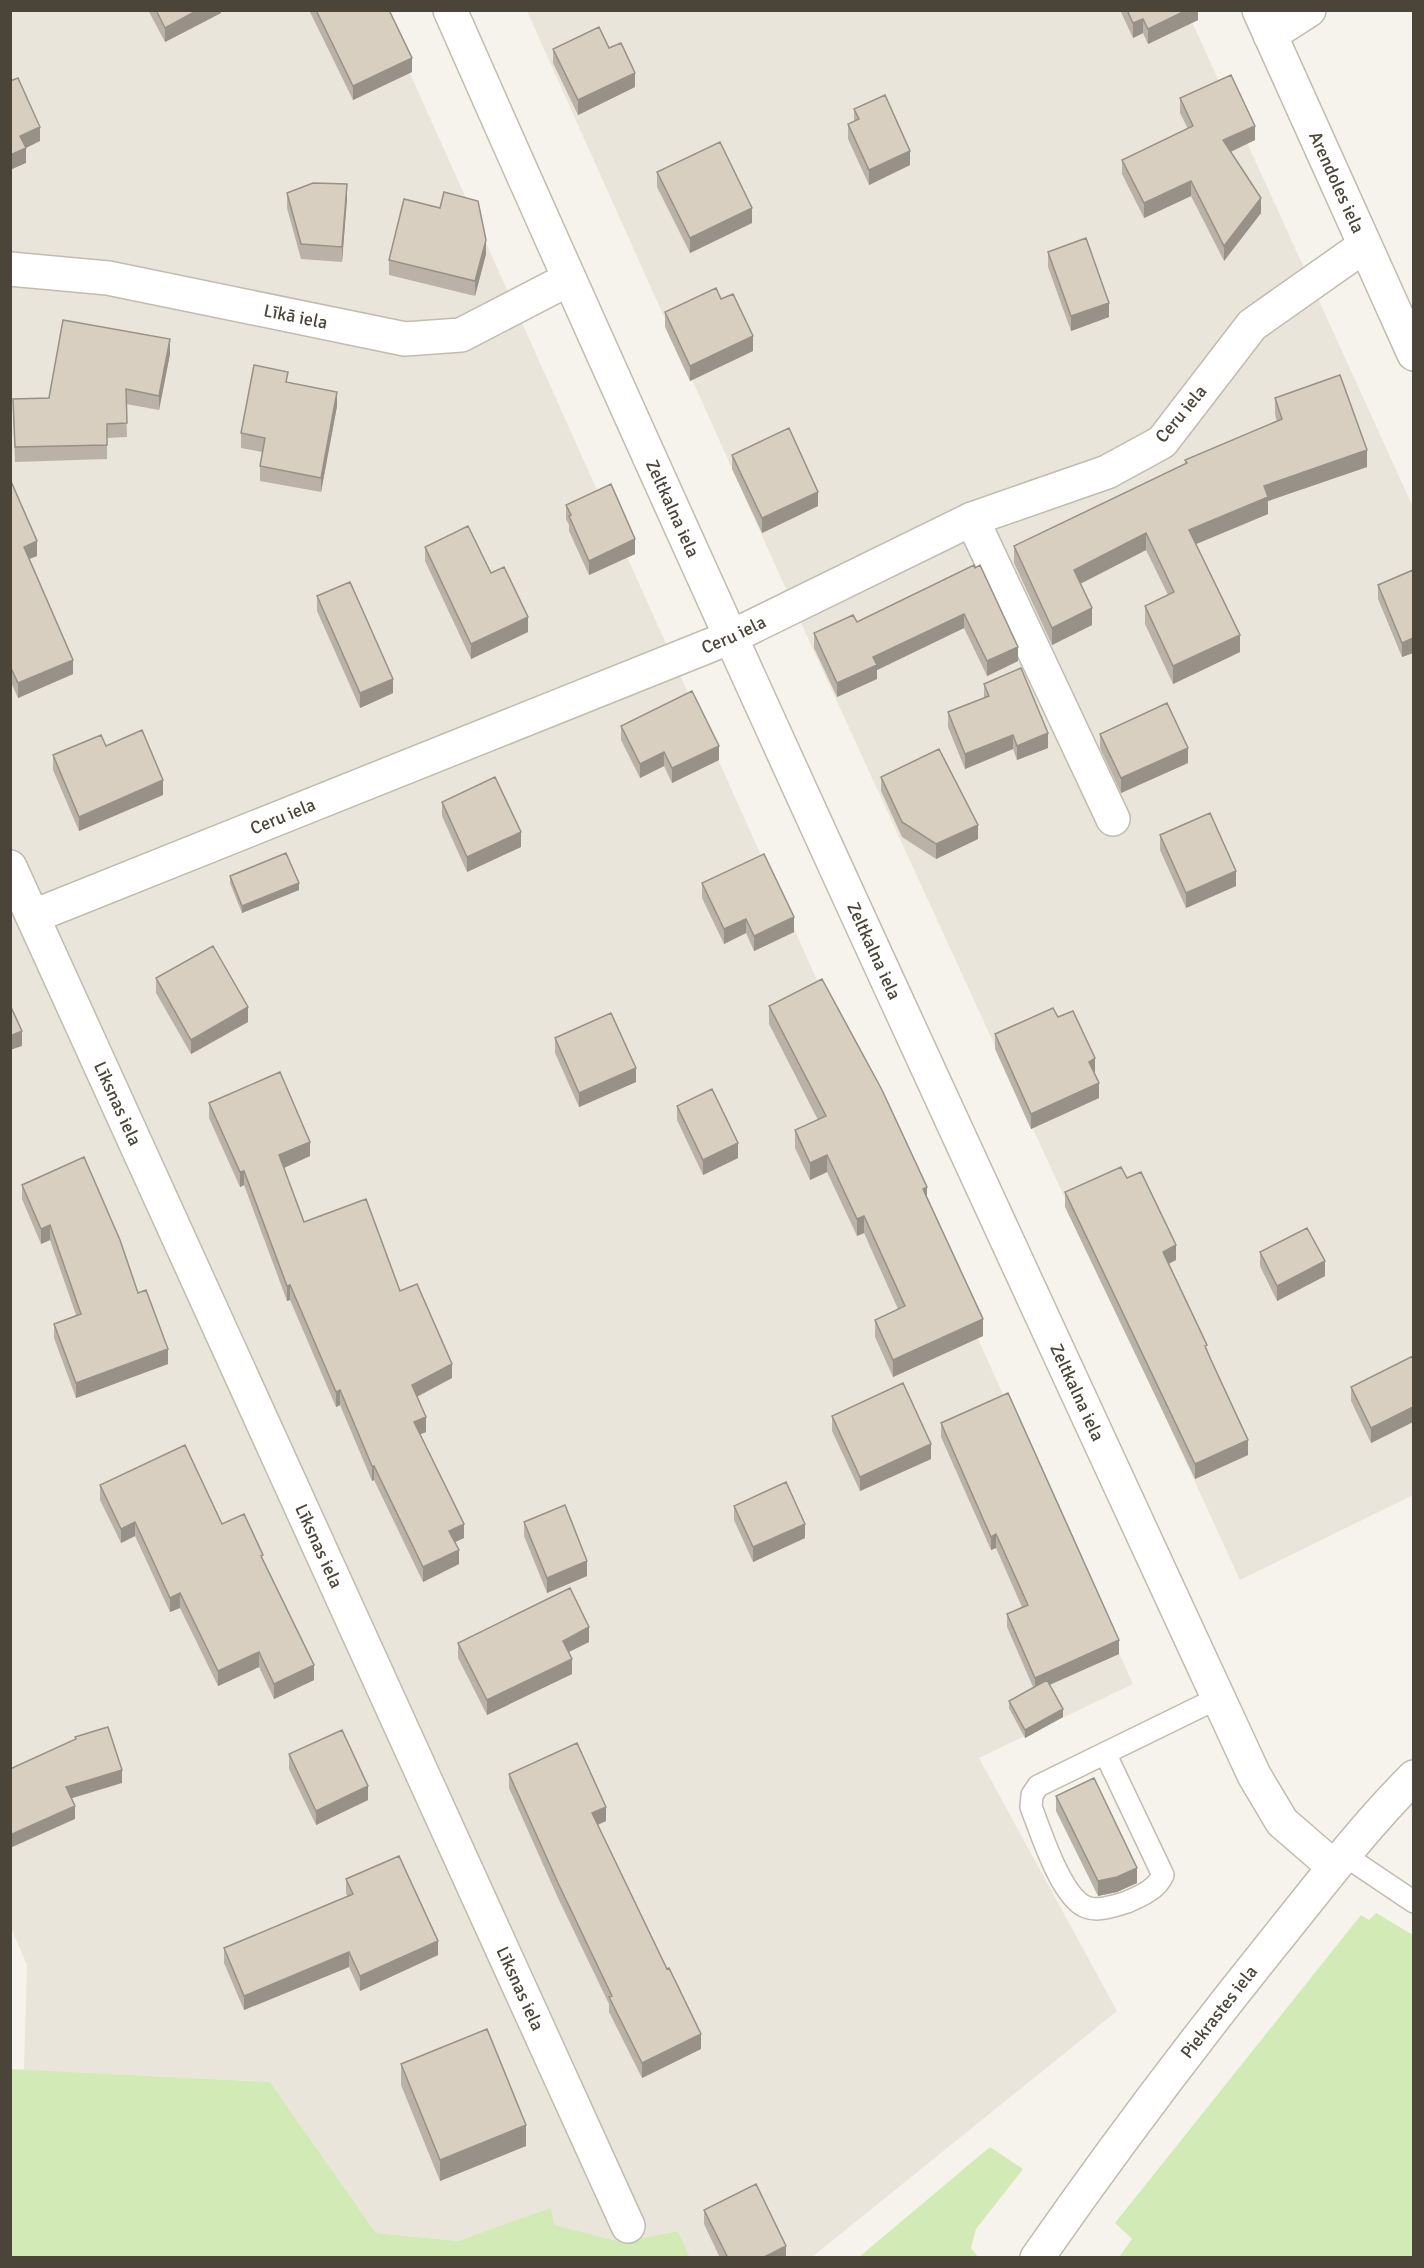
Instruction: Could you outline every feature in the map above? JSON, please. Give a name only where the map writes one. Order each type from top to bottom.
[{"type":"street","name":"Zeltkalna iela","points":[[450,10],[731,637],[1254,1775],[1282,1822],[1339,1861]]},
{"type":"street","points":[[1265,23],[1309,10]]},
{"type":"street","name":"Arendoles iela","points":[[1265,23],[1413,354]]},
{"type":"street","name":"Ceru iela","points":[[34,916],[731,637],[972,519],[1107,472],[1162,442],[1252,325],[1364,246]]},
{"type":"street","name":"Līkā iela","points":[[10,269],[108,278],[405,339],[461,335],[569,279]]},
{"type":"street","points":[[972,519],[1113,819]]},
{"type":"street","name":"Līksnas iela","points":[[10,867],[628,2226]]},
{"type":"street","name":"Piekrastes iela","points":[[1037,2258],[1187,2051],[1339,1861],[1413,1777]]},
{"type":"lane","points":[[1105,1753],[1163,1875],[1158,1885],[1126,1902],[1101,1909],[1088,1909],[1078,1903],[1065,1886],[1031,1807],[1032,1795],[1038,1786],[1105,1753],[1218,1698]]},
{"type":"lane","points":[[1339,1861],[1413,1902]]},
{"type":"shaded area","points":[[10,11],[382,11],[1133,1684],[979,1758],[1117,2011],[812,2257],[690,2257],[678,2231],[622,2242],[553,2225],[551,2209],[458,2241],[376,2233],[270,2082],[24,2070],[27,1965],[10,1926]]},
{"type":"shaded area","points":[[527,11],[1187,11],[1413,507],[1413,1495],[1240,1580],[811,645]]},
{"type":"green space","points":[[1376,1913],[1413,1935],[1413,2257],[1119,2257],[1132,2239],[1115,2223],[1361,1915],[1369,1920]]},
{"type":"green space","points":[[10,2069],[270,2082],[376,2233],[458,2241],[551,2208],[554,2225],[622,2242],[678,2231],[690,2257],[11,2257]]},
{"type":"green space","points":[[990,2147],[1023,2169],[976,2229],[971,2248],[978,2257],[859,2257]]},
{"type":"building","points":[[156,10],[198,10],[165,28]]},
{"type":"building","points":[[316,10],[389,10],[412,58],[353,86]]},
{"type":"building","points":[[1127,10],[1187,10],[1148,29],[1143,19],[1133,23]]},
{"type":"building","points":[[599,27],[609,48],[621,43],[635,73],[578,100],[553,49]]},
{"type":"building","points":[[1231,75],[1255,126],[1223,140],[1261,198],[1224,246],[1191,181],[1144,203],[1122,160],[1193,126],[1180,98]]},
{"type":"building","points":[[18,78],[40,127],[20,136],[26,148],[10,155],[10,81]]},
{"type":"building","points":[[885,95],[910,151],[869,170],[848,124],[859,119],[854,109]]},
{"type":"building","points":[[720,142],[752,208],[690,238],[657,172]]},
{"type":"building","points":[[313,183],[347,184],[342,247],[301,244],[287,193]]},
{"type":"building","points":[[444,192],[478,201],[486,240],[475,281],[389,260],[404,199],[440,208]]},
{"type":"building","points":[[1086,238],[1109,303],[1071,316],[1048,252]]},
{"type":"building","points":[[716,288],[721,299],[733,294],[753,336],[690,366],[665,312]]},
{"type":"building","points":[[63,320],[170,339],[159,396],[126,389],[127,423],[107,424],[107,445],[15,447],[13,399],[49,398]]},
{"type":"building","points":[[254,365],[288,372],[286,382],[337,392],[321,478],[260,466],[265,438],[241,433]]},
{"type":"building","points":[[1340,375],[1367,450],[1264,486],[1268,497],[1189,530],[1240,635],[1173,666],[1145,606],[1174,592],[1146,533],[1074,570],[1092,608],[1052,628],[1014,546],[1187,463],[1185,460],[1282,419],[1275,398]]},
{"type":"building","points":[[789,428],[818,492],[762,518],[732,455]]},
{"type":"building","points":[[10,479],[37,541],[24,547],[73,660],[18,683],[10,666]]},
{"type":"building","points":[[611,484],[635,539],[589,561],[566,505]]},
{"type":"building","points":[[468,526],[491,573],[504,567],[528,617],[471,644],[425,547]]},
{"type":"building","points":[[974,565],[975,568],[980,565],[1018,647],[987,661],[964,614],[873,657],[877,665],[837,683],[814,633],[853,615],[857,622]]},
{"type":"building","points":[[1413,570],[1413,638],[1402,643],[1378,585]]},
{"type":"building","points":[[350,582],[393,679],[360,693],[317,596]]},
{"type":"building","points":[[1021,668],[1048,733],[1017,746],[1013,735],[965,754],[948,712],[989,696],[984,684]]},
{"type":"building","points":[[692,691],[719,746],[672,768],[664,752],[640,764],[621,726]]},
{"type":"building","points":[[1167,703],[1188,748],[1121,778],[1100,734]]},
{"type":"building","points":[[142,730],[163,780],[79,817],[53,755],[101,735],[106,746]]},
{"type":"building","points":[[939,749],[978,825],[936,844],[902,822],[881,777]]},
{"type":"building","points":[[495,777],[521,832],[467,857],[442,802]]},
{"type":"building","points":[[1210,813],[1236,871],[1186,893],[1160,835]]},
{"type":"building","points":[[286,853],[299,883],[242,906],[230,876]]},
{"type":"building","points":[[764,854],[794,917],[754,936],[746,919],[724,929],[702,883]]},
{"type":"building","points":[[213,946],[248,1007],[191,1040],[156,978]]},
{"type":"building","points":[[822,979],[882,1090],[927,1187],[923,1189],[983,1319],[893,1360],[875,1320],[905,1306],[864,1216],[857,1219],[827,1155],[810,1163],[795,1130],[826,1116],[769,1006]]},
{"type":"building","points":[[10,1005],[22,1031],[10,1036]]},
{"type":"building","points":[[1053,1008],[1058,1017],[1073,1011],[1095,1058],[1089,1062],[1099,1083],[1031,1114],[995,1034]]},
{"type":"building","points":[[611,1013],[636,1068],[579,1093],[555,1038]]},
{"type":"building","points":[[280,1072],[310,1142],[279,1155],[304,1222],[366,1199],[400,1291],[417,1284],[452,1364],[412,1385],[426,1417],[414,1422],[464,1524],[449,1531],[459,1550],[423,1567],[372,1466],[340,1390],[336,1392],[290,1285],[287,1286],[244,1171],[240,1172],[209,1103]]},
{"type":"building","points":[[712,1089],[738,1143],[703,1160],[677,1106]]},
{"type":"building","points":[[84,1157],[120,1240],[138,1293],[146,1290],[168,1349],[76,1383],[54,1324],[81,1314],[50,1225],[41,1229],[22,1185]]},
{"type":"building","points":[[1121,1167],[1127,1178],[1141,1172],[1176,1245],[1163,1252],[1248,1440],[1195,1464],[1065,1192]]},
{"type":"building","points":[[1307,1228],[1325,1261],[1277,1286],[1260,1252]]},
{"type":"building","points":[[1413,1356],[1413,1407],[1371,1428],[1351,1387]]},
{"type":"building","points":[[903,1383],[931,1444],[860,1477],[832,1416]]},
{"type":"building","points":[[1008,1393],[1119,1640],[1035,1678],[1007,1614],[1028,1605],[996,1534],[991,1537],[941,1423]]},
{"type":"building","points":[[185,1445],[222,1524],[244,1514],[263,1555],[261,1556],[314,1665],[274,1684],[259,1652],[218,1671],[180,1593],[170,1598],[135,1522],[121,1529],[100,1485]]},
{"type":"building","points":[[786,1482],[805,1524],[753,1547],[734,1506]]},
{"type":"building","points":[[565,1505],[587,1561],[547,1578],[524,1522]]},
{"type":"building","points":[[570,1588],[589,1627],[563,1641],[572,1659],[487,1700],[458,1643]]},
{"type":"building","points":[[1047,1680],[1063,1709],[1025,1730],[1009,1701]]},
{"type":"building","points":[[108,1727],[122,1770],[66,1787],[75,1806],[10,1835],[10,1769],[76,1739],[75,1737]]},
{"type":"building","points":[[342,1730],[368,1786],[316,1811],[289,1754]]},
{"type":"building","points":[[577,1743],[606,1807],[592,1813],[701,2034],[642,2063],[609,1997],[612,1996],[509,1774]]},
{"type":"building","points":[[1094,1778],[1137,1868],[1117,1877],[1098,1881],[1056,1796]]},
{"type":"building","points":[[399,1856],[438,1941],[360,1976],[349,1952],[244,1996],[224,1948],[353,1894],[346,1879]]},
{"type":"building","points":[[487,2029],[526,2125],[440,2160],[401,2064]]},
{"type":"building","points":[[756,2184],[786,2246],[762,2258],[728,2258],[704,2210]]}]
